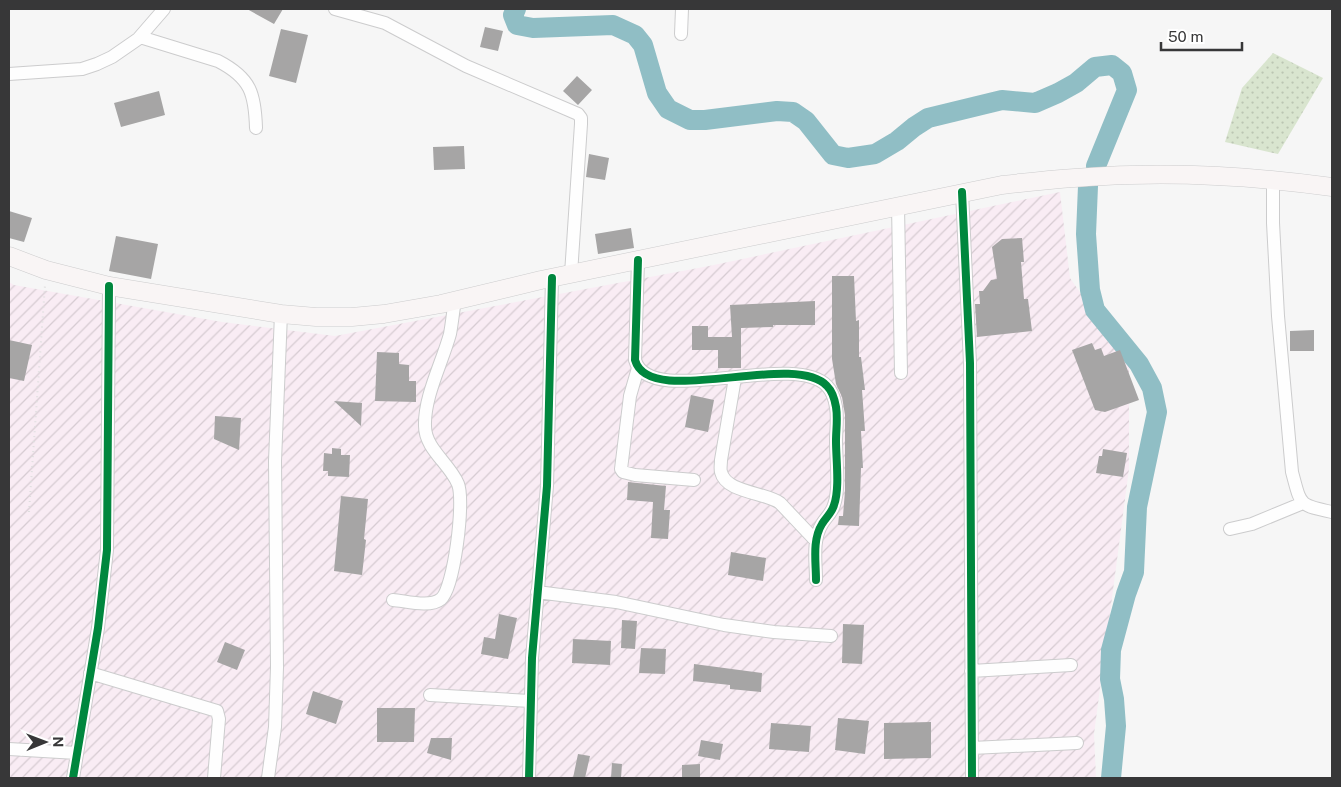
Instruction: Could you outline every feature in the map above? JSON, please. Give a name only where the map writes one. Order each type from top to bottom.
[{"type":"main road","points":[[9,256],[46,270],[109,286],[280,314],[316,317],[352,316],[384,314],[455,300],[571,274],[1002,185],[1066,178],[1132,174],[1273,179],[1332,187]]},
{"type":"street","points":[[9,74],[82,69],[112,57],[140,36],[164,9]]},
{"type":"street","points":[[335,9],[385,23],[466,66],[578,114],[581,118],[581,124],[571,274]]},
{"type":"street","points":[[681,34],[682,9]]},
{"type":"street","points":[[140,36],[218,61],[228,66],[251,89],[255,104],[256,128]]},
{"type":"street","points":[[1273,179],[1273,232],[1292,472],[1298,495],[1303,503],[1309,507],[1332,512]]},
{"type":"street","points":[[962,192],[970,363],[972,778]]},
{"type":"street","points":[[898,206],[901,373]]},
{"type":"street","points":[[638,260],[635,360],[638,368],[649,376],[669,381],[764,375],[798,375],[818,380],[828,387],[834,399],[836,409],[836,490],[830,516],[822,524],[816,541],[816,580]]},
{"type":"street","points":[[529,778],[532,658],[547,486],[552,278]]},
{"type":"street","points":[[74,778],[104,585],[107,550],[109,286]]},
{"type":"street","points":[[393,600],[430,603],[441,599],[448,590],[459,532],[460,487],[455,476],[428,440],[425,420],[434,383],[450,333],[455,300]]},
{"type":"street","points":[[268,778],[274,726],[277,667],[275,461],[280,314]]},
{"type":"street","points":[[638,368],[630,396],[621,469],[623,472],[635,475],[694,480]]},
{"type":"street","points":[[734,378],[721,460],[721,473],[732,486],[774,498],[816,541]]},
{"type":"street","points":[[1230,529],[1252,524],[1303,503]]},
{"type":"street","points":[[537,592],[616,602],[724,625],[774,632],[831,636]]},
{"type":"street","points":[[971,671],[1071,665]]},
{"type":"street","points":[[90,673],[217,711],[220,719],[214,778]]},
{"type":"street","points":[[430,695],[530,701]]},
{"type":"street","points":[[972,748],[1077,743]]},
{"type":"street","points":[[9,749],[78,753]]},
{"type":"path","points":[[29,512],[46,270]]},
{"type":"shaded area","points":[[1060,192],[1070,278],[1129,365],[1129,469],[1094,734],[1096,778],[9,778],[9,282],[14,285],[222,322],[335,336],[709,266]]},
{"type":"green space","points":[[1273,53],[1323,78],[1278,154],[1225,142],[1242,88]]},
{"type":"building","points":[[247,9],[283,9],[274,24]]},
{"type":"building","points":[[485,27],[503,31],[498,51],[480,47]]},
{"type":"building","points":[[281,29],[308,35],[296,83],[269,76]]},
{"type":"building","points":[[577,76],[592,90],[578,105],[563,91]]},
{"type":"building","points":[[159,91],[165,115],[121,127],[114,103]]},
{"type":"building","points":[[464,146],[465,169],[434,170],[433,147]]},
{"type":"building","points":[[589,154],[609,158],[605,180],[586,177]]},
{"type":"building","points":[[9,211],[32,218],[24,242],[9,238]]},
{"type":"building","points":[[631,228],[634,248],[598,254],[595,234]]},
{"type":"building","points":[[116,236],[158,244],[151,279],[109,271]]},
{"type":"building","points":[[1022,238],[1024,262],[1021,262],[1024,299],[1028,299],[1032,331],[977,337],[975,304],[980,304],[979,291],[983,291],[991,280],[997,279],[992,247],[1002,239]]},
{"type":"building","points":[[832,276],[854,276],[856,321],[859,320],[859,357],[861,357],[865,390],[862,390],[865,431],[861,431],[863,468],[861,468],[859,526],[838,525],[839,516],[843,516],[845,491],[845,415],[842,397],[836,384],[832,359]]},
{"type":"building","points":[[815,301],[815,325],[773,325],[773,327],[741,328],[741,368],[718,368],[718,350],[692,350],[692,326],[708,326],[708,337],[732,337],[730,305]]},
{"type":"building","points":[[1314,330],[1314,351],[1290,351],[1290,331]]},
{"type":"building","points":[[9,340],[32,345],[24,381],[9,378]]},
{"type":"building","points":[[1092,343],[1095,350],[1101,348],[1104,356],[1120,350],[1139,400],[1105,412],[1095,410],[1072,350]]},
{"type":"building","points":[[377,352],[399,353],[399,364],[409,365],[409,381],[416,381],[416,402],[375,401]]},
{"type":"building","points":[[691,395],[714,400],[708,432],[685,427]]},
{"type":"building","points":[[334,401],[362,403],[361,426]]},
{"type":"building","points":[[215,416],[241,418],[239,450],[214,439]]},
{"type":"building","points":[[332,448],[341,449],[341,455],[350,455],[349,477],[328,476],[328,471],[323,471],[324,453],[332,454]]},
{"type":"building","points":[[1103,449],[1127,453],[1123,477],[1096,473],[1099,456],[1102,456]]},
{"type":"building","points":[[628,482],[666,486],[664,510],[670,510],[668,539],[651,538],[653,502],[627,500]]},
{"type":"building","points":[[341,496],[368,499],[362,575],[334,571]]},
{"type":"building","points":[[731,552],[766,558],[763,581],[728,575]]},
{"type":"building","points":[[499,614],[517,618],[508,659],[481,654],[484,637],[495,639]]},
{"type":"building","points":[[622,620],[637,621],[635,649],[621,648]]},
{"type":"building","points":[[843,624],[864,625],[862,664],[842,663]]},
{"type":"building","points":[[573,639],[611,641],[610,665],[572,663]]},
{"type":"building","points":[[225,642],[245,650],[237,670],[217,662]]},
{"type":"building","points":[[641,648],[666,649],[665,674],[639,673]]},
{"type":"building","points":[[694,664],[762,673],[761,692],[730,689],[730,685],[693,681]]},
{"type":"building","points":[[313,691],[343,701],[336,724],[306,714]]},
{"type":"building","points":[[377,708],[415,708],[414,742],[377,742]]},
{"type":"building","points":[[838,718],[869,721],[865,754],[835,750]]},
{"type":"building","points":[[931,722],[931,758],[884,759],[884,723]]},
{"type":"building","points":[[771,723],[811,726],[809,752],[769,749]]},
{"type":"building","points":[[431,738],[452,738],[451,760],[427,753]]},
{"type":"building","points":[[701,740],[723,744],[720,760],[698,756]]},
{"type":"building","points":[[578,754],[590,756],[585,778],[573,778]]},
{"type":"building","points":[[612,763],[622,764],[621,778],[611,778]]},
{"type":"building","points":[[700,764],[700,778],[682,778],[682,765]]},
{"type":"waterway","points":[[516,9],[513,15],[517,25],[533,28],[613,25],[635,35],[643,45],[657,93],[668,109],[690,120],[705,120],[777,111],[793,112],[806,121],[833,155],[848,158],[875,154],[897,141],[928,118],[1002,100],[1035,103],[1076,83],[1095,67],[1112,65],[1122,73],[1127,90],[1096,166]]},
{"type":"waterway","points":[[1088,186],[1086,234],[1090,290],[1095,310],[1139,364],[1152,388],[1157,412],[1137,507],[1134,572],[1111,650],[1110,679],[1116,726],[1111,778]]},
{"type":"cycle path","points":[[962,192],[970,363],[972,778]]},
{"type":"cycle path","points":[[638,260],[635,360],[646,374],[666,380],[693,381],[785,374],[810,377],[827,386],[830,391],[837,411],[837,490],[833,508],[822,524],[817,537],[815,551],[816,580]]},
{"type":"cycle path","points":[[529,778],[532,658],[547,486],[552,278]]},
{"type":"cycle path","points":[[73,778],[98,628],[107,550],[109,286]]}]
